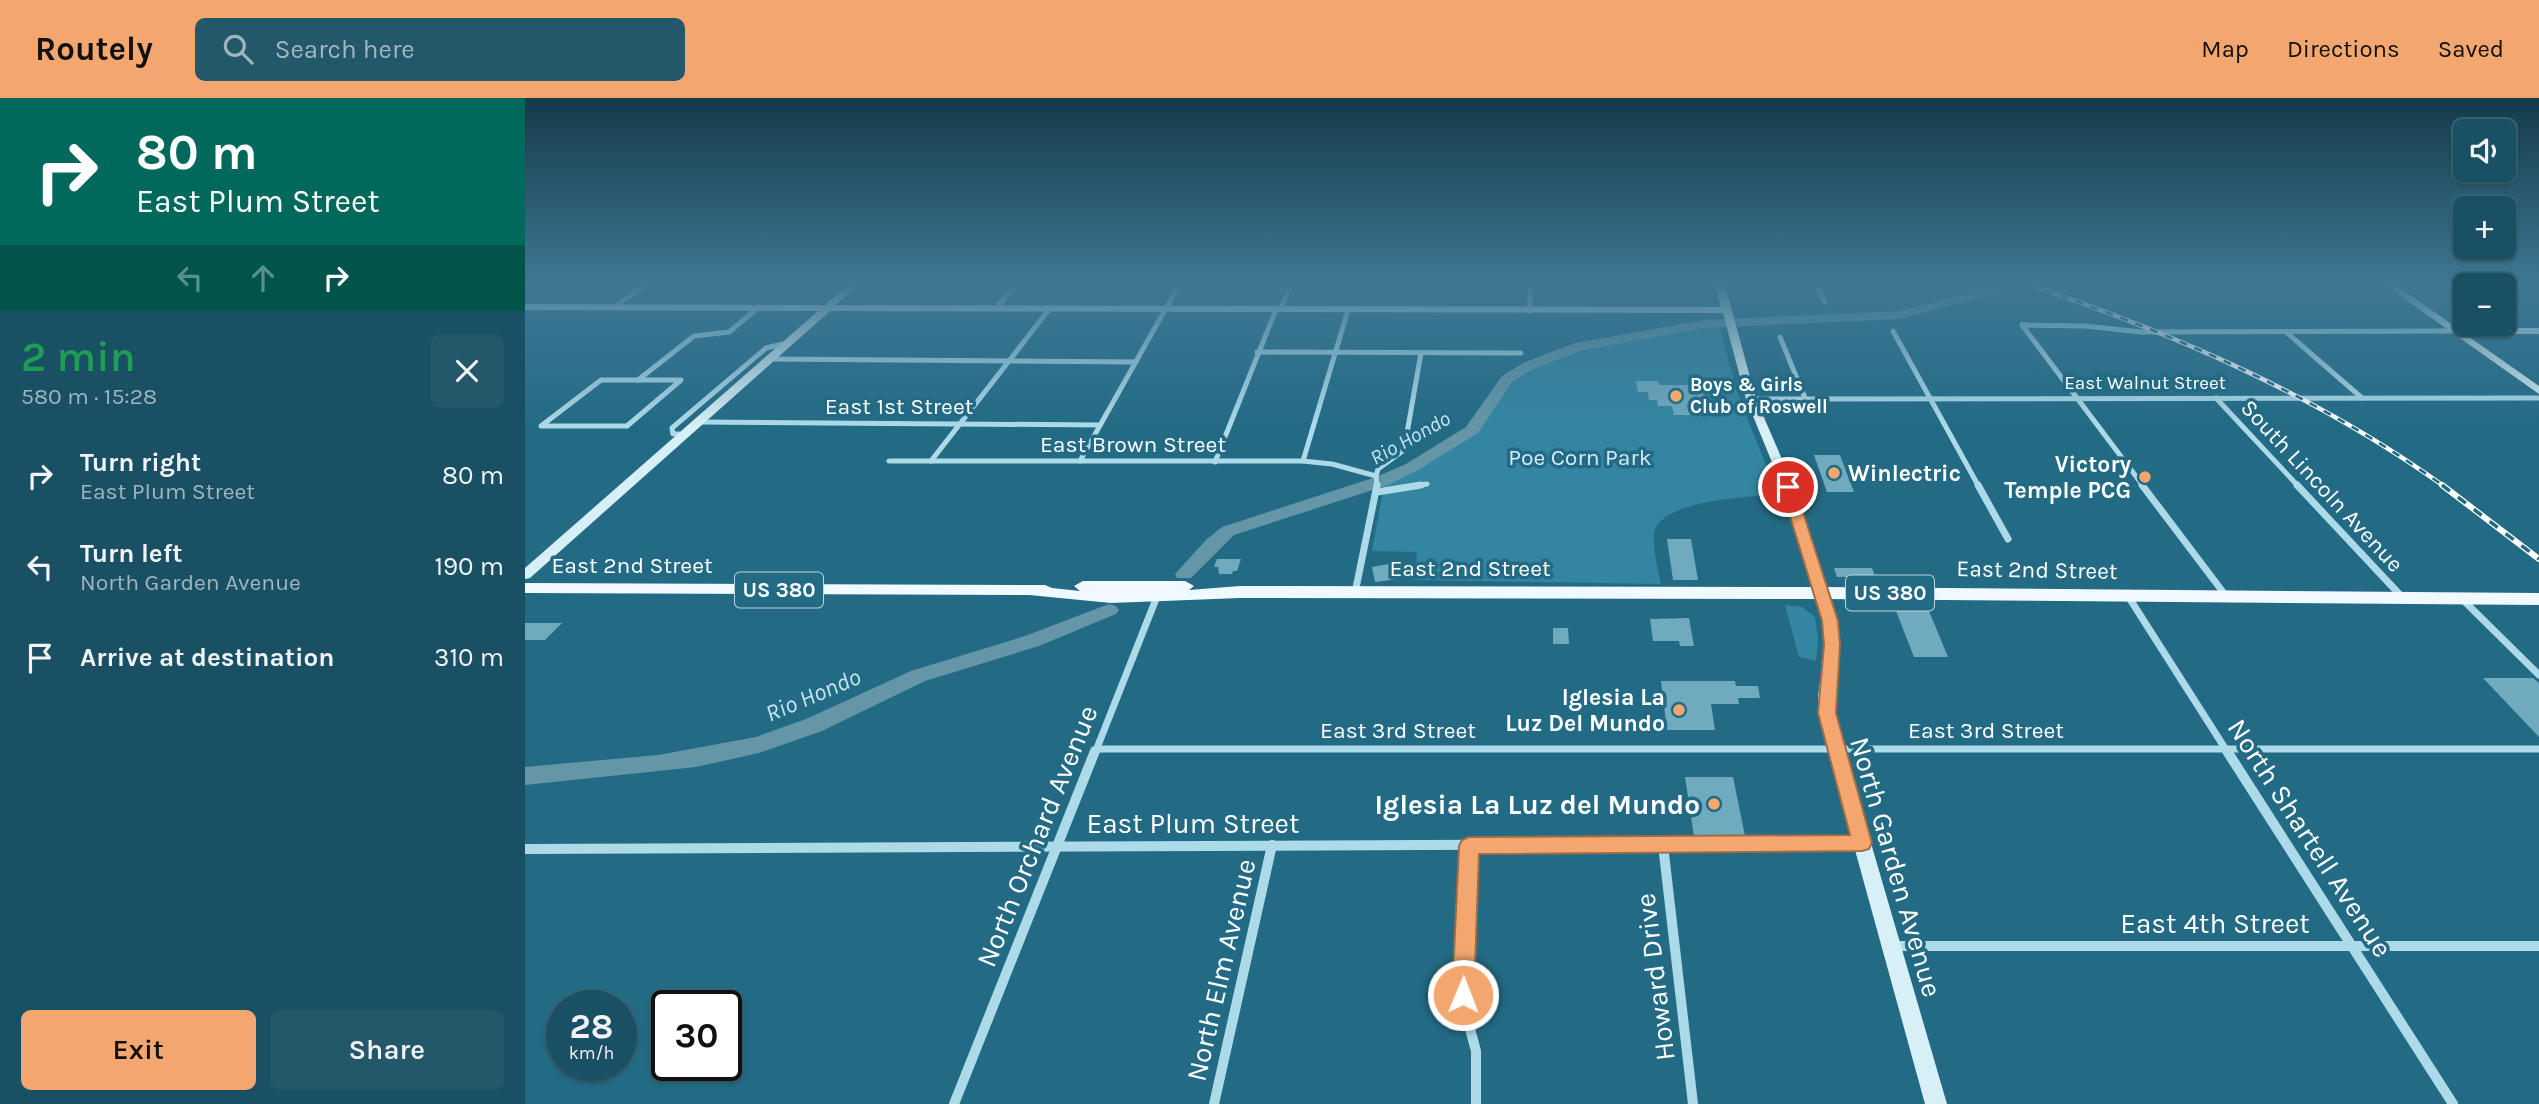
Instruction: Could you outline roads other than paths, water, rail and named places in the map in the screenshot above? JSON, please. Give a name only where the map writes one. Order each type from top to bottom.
[{"type":"main road","name":"East 2nd Street","points":[[525,588],[1033,591],[1077,597],[1159,592],[1240,592],[1823,593],[2539,599]]},
{"type":"street","points":[[638,380],[681,380],[627,426],[541,426],[601,380],[638,380],[694,336],[729,332]]},
{"type":"street","points":[[525,575],[800,332]]},
{"type":"street","points":[[931,461],[1032,332]]},
{"type":"street","points":[[1080,461],[1152,332]]},
{"type":"street","points":[[1215,462],[1267,332]]},
{"type":"street","points":[[1303,461],[1341,332]]},
{"type":"street","name":"North Garden Avenue","points":[[1732,332],[1751,399],[1785,480],[1823,593],[1832,640],[1826,706],[1835,749],[1936,1104]]},
{"type":"street","points":[[1894,332],[2008,539]]},
{"type":"street","points":[[2027,332],[2227,597]]},
{"type":"street","points":[[2141,332],[2295,332]]},
{"type":"street","points":[[2286,332],[2362,398]]},
{"type":"street","points":[[2462,336],[2539,391]]},
{"type":"street","points":[[1780,337],[1805,398]]},
{"type":"street","points":[[685,434],[673,434],[672,428],[766,348],[787,343]]},
{"type":"street","points":[[1257,352],[1521,353]]},
{"type":"street","points":[[1355,593],[1377,490],[1378,469],[1404,450],[1421,353]]},
{"type":"street","points":[[770,359],[1136,362]]},
{"type":"street","name":"South Lincoln Avenue","points":[[2216,398],[2403,598]]},
{"type":"street","name":"East Walnut Street","points":[[1751,399],[2539,398]]},
{"type":"street","name":"East 1st Street","points":[[698,422],[1100,425]]},
{"type":"street","name":"East Brown Street","points":[[889,461],[1303,461],[1332,464],[1376,477]]},
{"type":"street","points":[[1377,490],[1427,484]]},
{"type":"street","name":"North Orchard Avenue","points":[[954,1104],[1159,592]]},
{"type":"street","name":"North Shartell Avenue","points":[[2128,596],[2453,1104]]},
{"type":"street","points":[[2462,598],[2539,675]]},
{"type":"street","name":"East 3rd Street","points":[[1097,749],[2539,749]]},
{"type":"street","name":"East Plum Street","points":[[525,849],[1862,843]]},
{"type":"street","name":"North Elm Avenue","points":[[1214,1104],[1272,845]]},
{"type":"street","name":"Howard Drive","points":[[1663,845],[1693,1104]]},
{"type":"street","points":[[1469,846],[1463,1003],[1476,1051],[1476,1104]]},
{"type":"street","name":"East 4th Street","points":[[1891,946],[2539,946]]},
{"type":"waterway","name":"Rio Hondo","points":[[1184,574],[1228,531],[1382,481],[1412,467],[1472,430],[1507,379],[1528,366],[1580,346],[1659,332]]},
{"type":"waterway","name":"Rio Hondo","points":[[525,776],[696,759],[759,745],[814,725],[918,676],[1032,641],[1109,610]]},
{"type":"railway","points":[[2156,332],[2297,396],[2397,454],[2445,487]]},
{"type":"railway","points":[[2442,485],[2539,559]]},
{"type":"place","name":"Boys & Girls Club of Roswell","points":[[1676,396]]},
{"type":"place","name":"Winlectric","points":[[1834,473]]},
{"type":"place","name":"Victory Temple PCG","points":[[2145,477]]},
{"type":"place","name":"Iglesia La Luz Del Mundo","points":[[1679,710]]},
{"type":"place","name":"Iglesia La Luz del Mundo","points":[[1714,804]]},
{"type":"park label","name":"Poe Corn Park","points":[[1580,457]]}]
